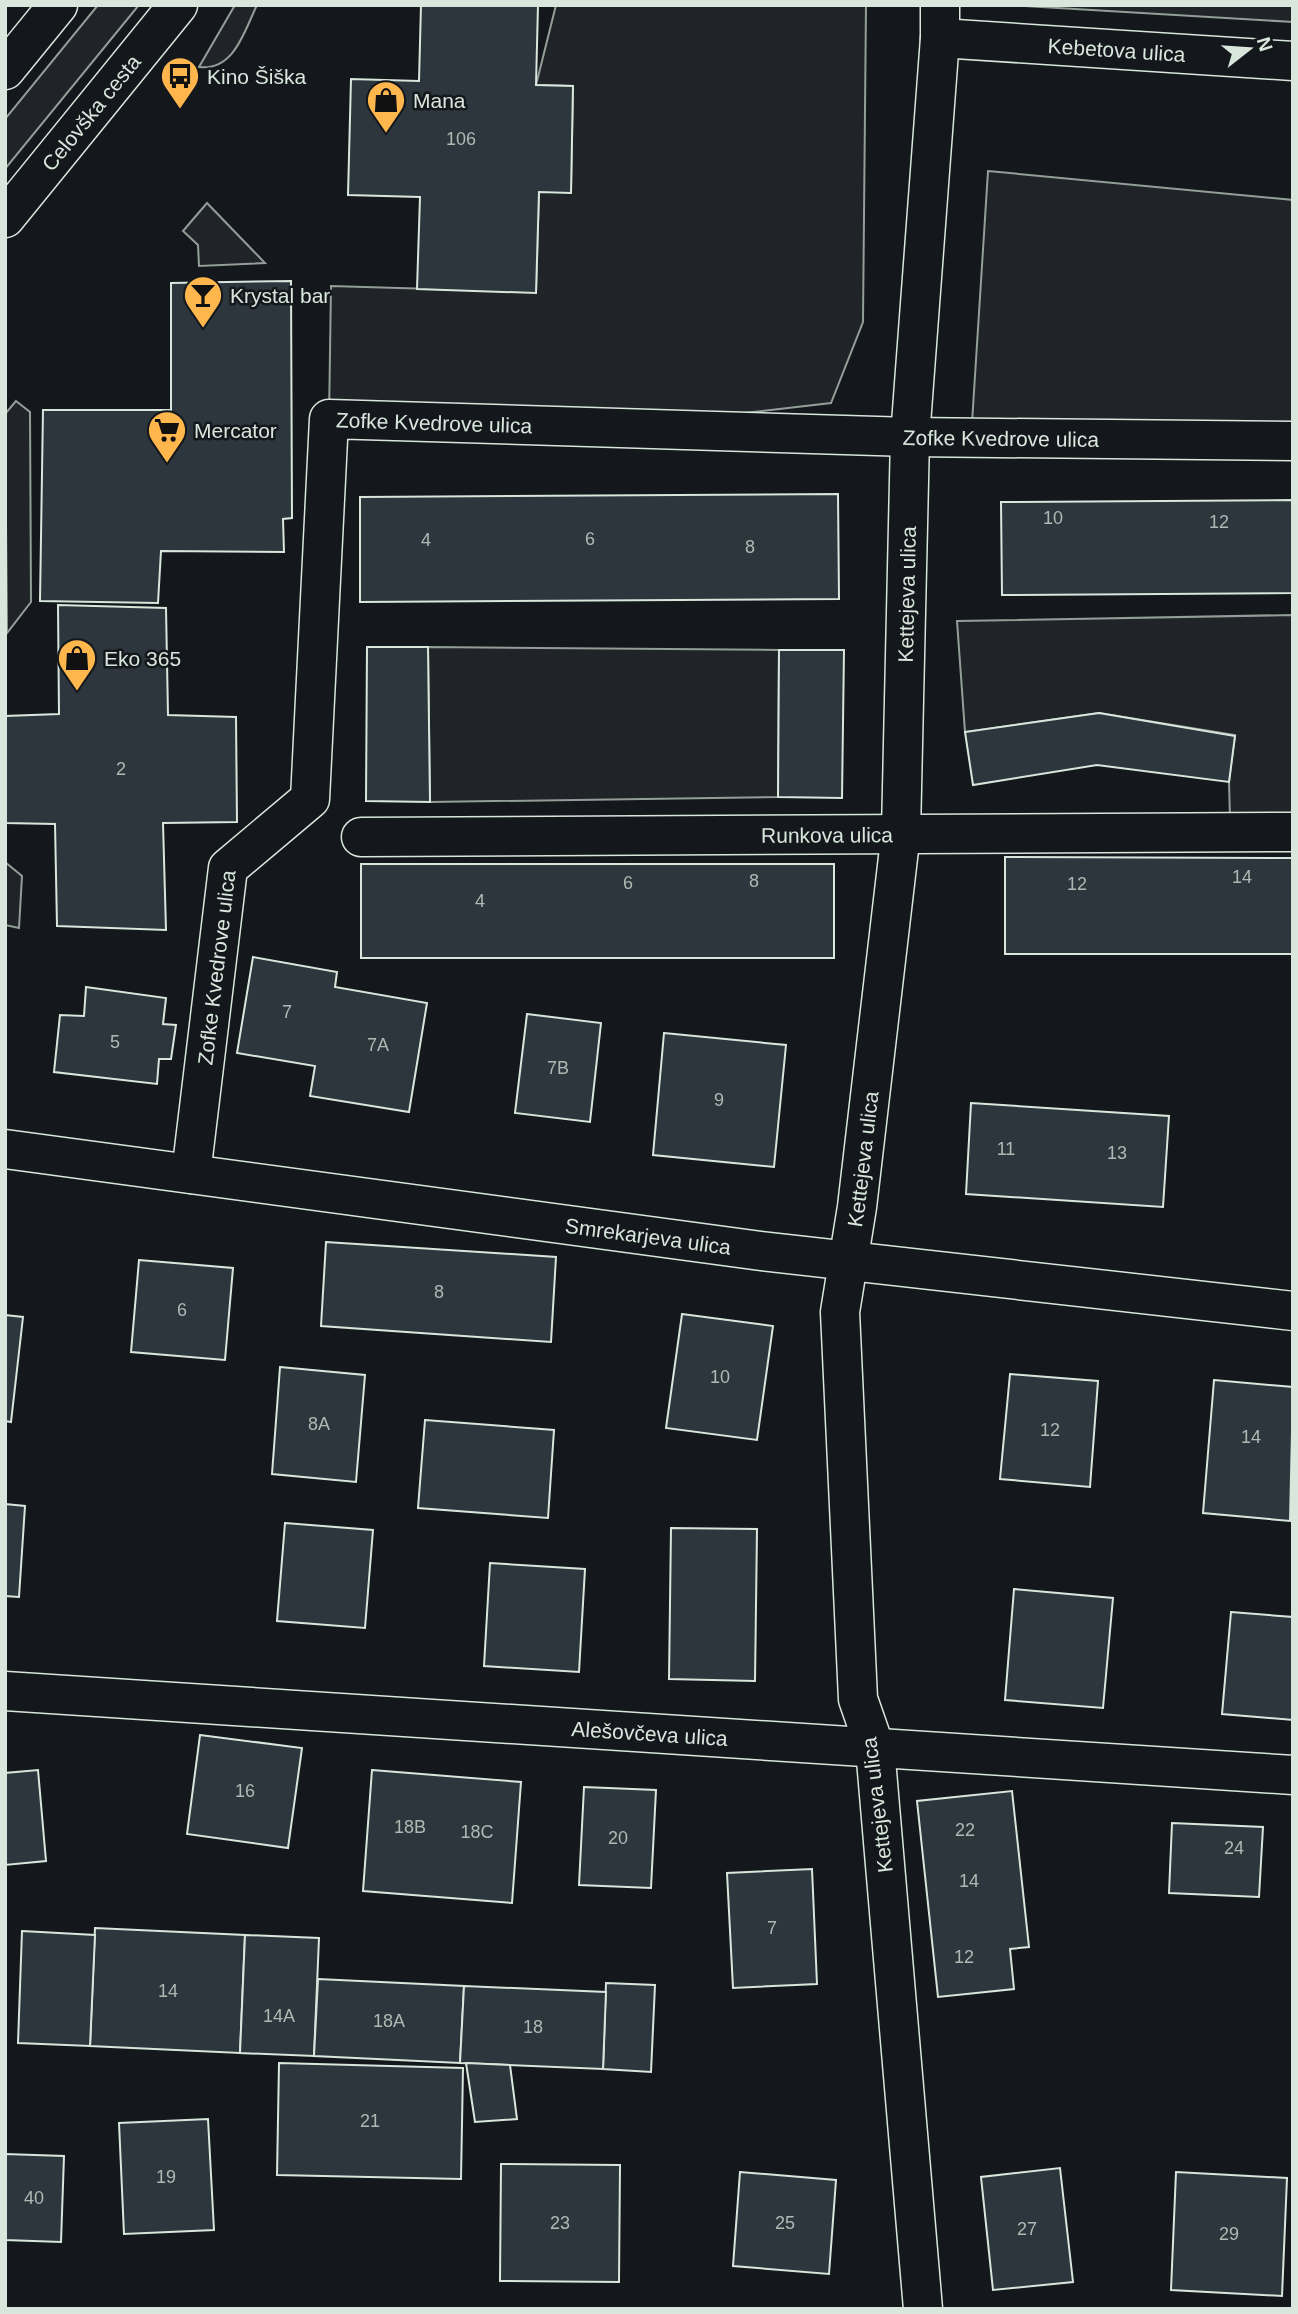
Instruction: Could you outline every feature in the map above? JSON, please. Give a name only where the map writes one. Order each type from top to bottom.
[{"type":"street","points":[[5,71],[58,5]]},
{"type":"street","name":"Celovška cesta","points":[[5,218],[178,5]]},
{"type":"street","name":"Kebetova ulica","points":[[940,22],[1293,61]]},
{"type":"street","name":"Kettejeva ulica","points":[[923,2309],[875,1748],[858,1699],[840,1312],[849,1262],[901,832],[910,437],[940,22]]},
{"type":"street","name":"Zofke Kvedrove ulica","points":[[191,1174],[228,868],[310,799],[329,419],[910,437],[1293,441]]},
{"type":"street","name":"Runkova ulica","points":[[361,837],[901,832],[1293,832]]},
{"type":"street","name":"Smrekarjeva ulica","points":[[5,1149],[849,1262],[1293,1311]]},
{"type":"street","name":"Alešovčeva ulica","points":[[5,1691],[1293,1775]]},
{"type":"shaded area","points":[[98,5],[139,5],[5,169],[5,119]]},
{"type":"shaded area","points":[[235,5],[257,5],[242,38],[221,63],[211,67],[199,67]]},
{"type":"shaded area","points":[[556,5],[866,5],[863,322],[831,403],[606,429],[329,419],[331,286],[536,292],[539,192],[571,192],[573,86],[536,85]]},
{"type":"shaded area","points":[[1009,5],[1293,5],[1293,22]]},
{"type":"shaded area","points":[[988,171],[1293,200],[1293,424],[972,423]]},
{"type":"shaded area","points":[[207,203],[265,263],[199,266],[198,245],[183,231]]},
{"type":"shaded area","points":[[16,401],[30,412],[31,602],[7,633],[5,414]]},
{"type":"shaded area","points":[[1293,615],[1293,817],[1230,818],[1229,782],[1235,735],[1099,713],[965,732],[957,621]]},
{"type":"shaded area","points":[[428,647],[779,650],[778,797],[430,802]]},
{"type":"shaded area","points":[[5,862],[22,876],[19,928],[5,925]]},
{"type":"building","points":[[421,5],[538,5],[536,85],[573,86],[571,193],[539,192],[536,293],[417,289],[420,197],[348,195],[351,79],[419,81]]},
{"type":"building","name":"Mercator","points":[[291,281],[292,518],[283,519],[284,552],[161,551],[158,603],[40,601],[43,410],[171,410],[171,283]]},
{"type":"building","points":[[838,494],[839,599],[360,602],[360,497]]},
{"type":"building","points":[[1293,500],[1293,593],[1002,595],[1001,502]]},
{"type":"building","points":[[58,605],[166,608],[168,715],[236,717],[237,822],[163,823],[166,930],[57,926],[55,824],[5,823],[5,716],[59,714]]},
{"type":"building","points":[[367,647],[428,647],[430,802],[366,801]]},
{"type":"building","points":[[779,650],[844,650],[842,798],[778,797]]},
{"type":"building","points":[[1099,713],[1235,736],[1229,782],[1097,765],[973,785],[965,732]]},
{"type":"building","points":[[1005,857],[1293,858],[1293,954],[1005,954]]},
{"type":"building","points":[[361,864],[834,864],[834,958],[361,958]]},
{"type":"building","points":[[253,957],[337,972],[335,987],[427,1003],[409,1112],[310,1096],[315,1066],[237,1053]]},
{"type":"building","points":[[86,987],[166,998],[163,1024],[176,1025],[171,1059],[159,1059],[157,1084],[54,1072],[60,1015],[84,1016]]},
{"type":"building","points":[[527,1014],[601,1023],[590,1122],[515,1113]]},
{"type":"building","points":[[664,1033],[786,1045],[774,1167],[653,1155]]},
{"type":"building","points":[[971,1103],[1169,1116],[1163,1207],[966,1194]]},
{"type":"building","points":[[326,1242],[556,1257],[551,1342],[321,1326]]},
{"type":"building","points":[[139,1260],[233,1268],[225,1360],[131,1352]]},
{"type":"building","points":[[682,1314],[773,1326],[757,1440],[666,1428]]},
{"type":"building","points":[[5,1315],[23,1317],[11,1422],[5,1421]]},
{"type":"building","points":[[280,1367],[365,1375],[356,1482],[272,1474]]},
{"type":"building","points":[[1010,1374],[1098,1381],[1090,1487],[1000,1479]]},
{"type":"building","points":[[1214,1380],[1293,1387],[1290,1521],[1203,1513]]},
{"type":"building","points":[[425,1420],[554,1430],[548,1518],[418,1508]]},
{"type":"building","points":[[5,1504],[25,1506],[19,1597],[5,1596]]},
{"type":"building","points":[[285,1523],[373,1530],[365,1628],[277,1621]]},
{"type":"building","points":[[671,1528],[757,1529],[755,1681],[669,1679]]},
{"type":"building","points":[[490,1563],[585,1569],[579,1672],[484,1666]]},
{"type":"building","points":[[1014,1589],[1113,1598],[1103,1708],[1005,1700]]},
{"type":"building","points":[[1231,1612],[1293,1617],[1293,1720],[1222,1714]]},
{"type":"building","points":[[200,1735],[302,1748],[288,1848],[187,1834]]},
{"type":"building","points":[[38,1770],[46,1861],[5,1865],[5,1773]]},
{"type":"building","points":[[372,1770],[521,1782],[512,1903],[363,1891]]},
{"type":"building","points":[[584,1787],[656,1790],[651,1888],[579,1885]]},
{"type":"building","points":[[1012,1791],[1029,1947],[1010,1949],[1014,1989],[938,1997],[917,1801]]},
{"type":"building","points":[[1172,1823],[1263,1827],[1259,1897],[1169,1893]]},
{"type":"building","points":[[812,1869],[817,1984],[733,1988],[727,1873]]},
{"type":"building","points":[[95,1928],[245,1935],[240,2053],[90,2046]]},
{"type":"building","points":[[22,1931],[95,1935],[90,2046],[18,2043]]},
{"type":"building","points":[[245,1935],[319,1938],[314,2056],[240,2053]]},
{"type":"building","points":[[318,1979],[464,1986],[460,2063],[314,2056]]},
{"type":"building","points":[[606,1983],[655,1985],[651,2072],[603,2069]]},
{"type":"building","points":[[464,1986],[606,1992],[603,2069],[460,2063]]},
{"type":"building","points":[[279,2063],[463,2068],[461,2179],[277,2175]]},
{"type":"building","points":[[466,2063],[510,2065],[517,2119],[475,2122]]},
{"type":"building","points":[[208,2119],[214,2230],[124,2234],[119,2123]]},
{"type":"building","points":[[5,2154],[64,2156],[61,2242],[5,2240]]},
{"type":"building","points":[[501,2164],[620,2165],[619,2282],[500,2281]]},
{"type":"building","points":[[1060,2168],[1073,2282],[993,2290],[981,2177]]},
{"type":"building","points":[[740,2172],[836,2180],[829,2274],[733,2266]]},
{"type":"building","points":[[1176,2172],[1287,2178],[1282,2296],[1171,2290]]},
{"type":"place","name":"Kino Šiška","points":[[180,110]]},
{"type":"place","name":"Mana","points":[[386,134]]},
{"type":"place","name":"Krystal bar","points":[[203,329]]},
{"type":"place","name":"Mercator","points":[[167,464]]},
{"type":"place","name":"Eko 365","points":[[77,692]]}]
